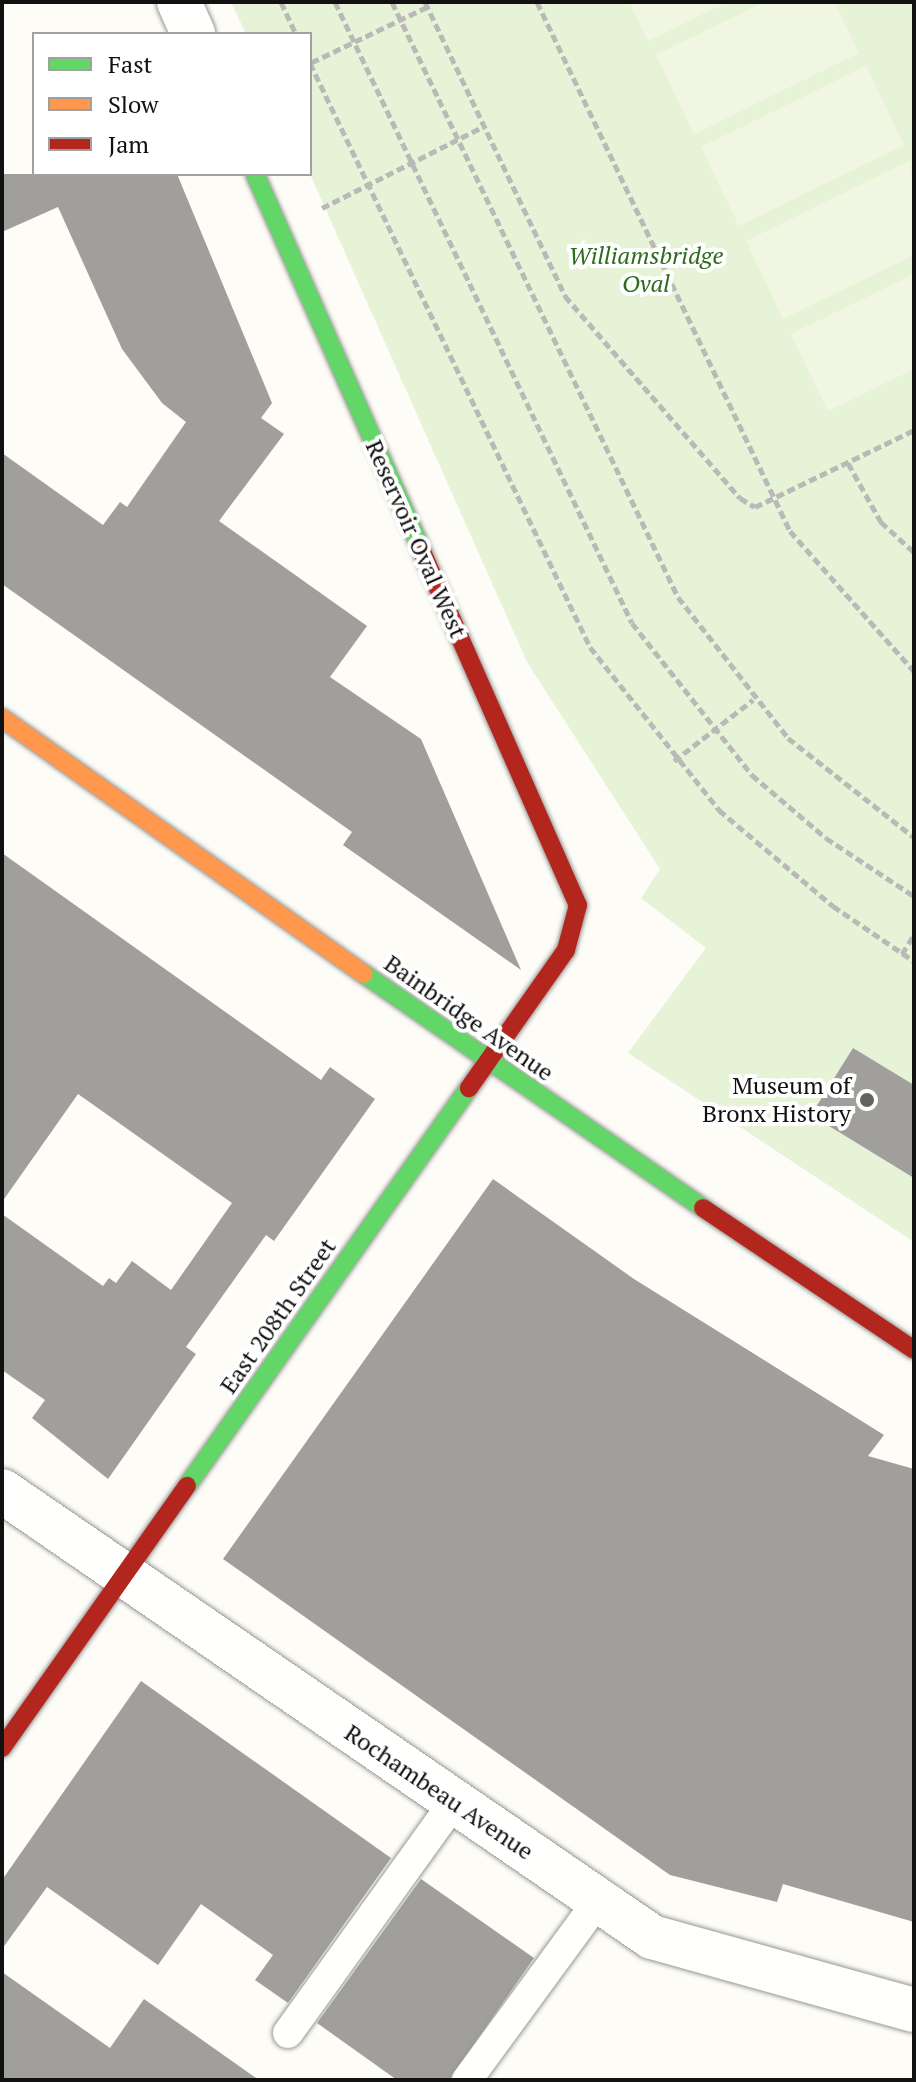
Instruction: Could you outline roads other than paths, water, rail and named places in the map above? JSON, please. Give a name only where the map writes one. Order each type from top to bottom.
[{"type":"street","points":[[179,2],[192,32]]},
{"type":"street","name":"Reservoir Oval West","points":[[256,176],[578,905]]},
{"type":"street","name":"Bainbridge Avenue","points":[[2,718],[488,1062],[914,1350]]},
{"type":"street","name":"East 208th Street","points":[[2,1748],[566,950],[578,905]]},
{"type":"street","name":"Rochambeau Avenue","points":[[2,1491],[123,1577],[652,1937],[914,2010]]},
{"type":"lane","points":[[288,2033],[454,1802]]},
{"type":"lane","points":[[467,2080],[598,1901]]},
{"type":"place","name":"Museum of Bronx History","points":[[867,1100]]},
{"type":"park label","name":"Williamsbridge Oval","points":[[646,270]]}]
